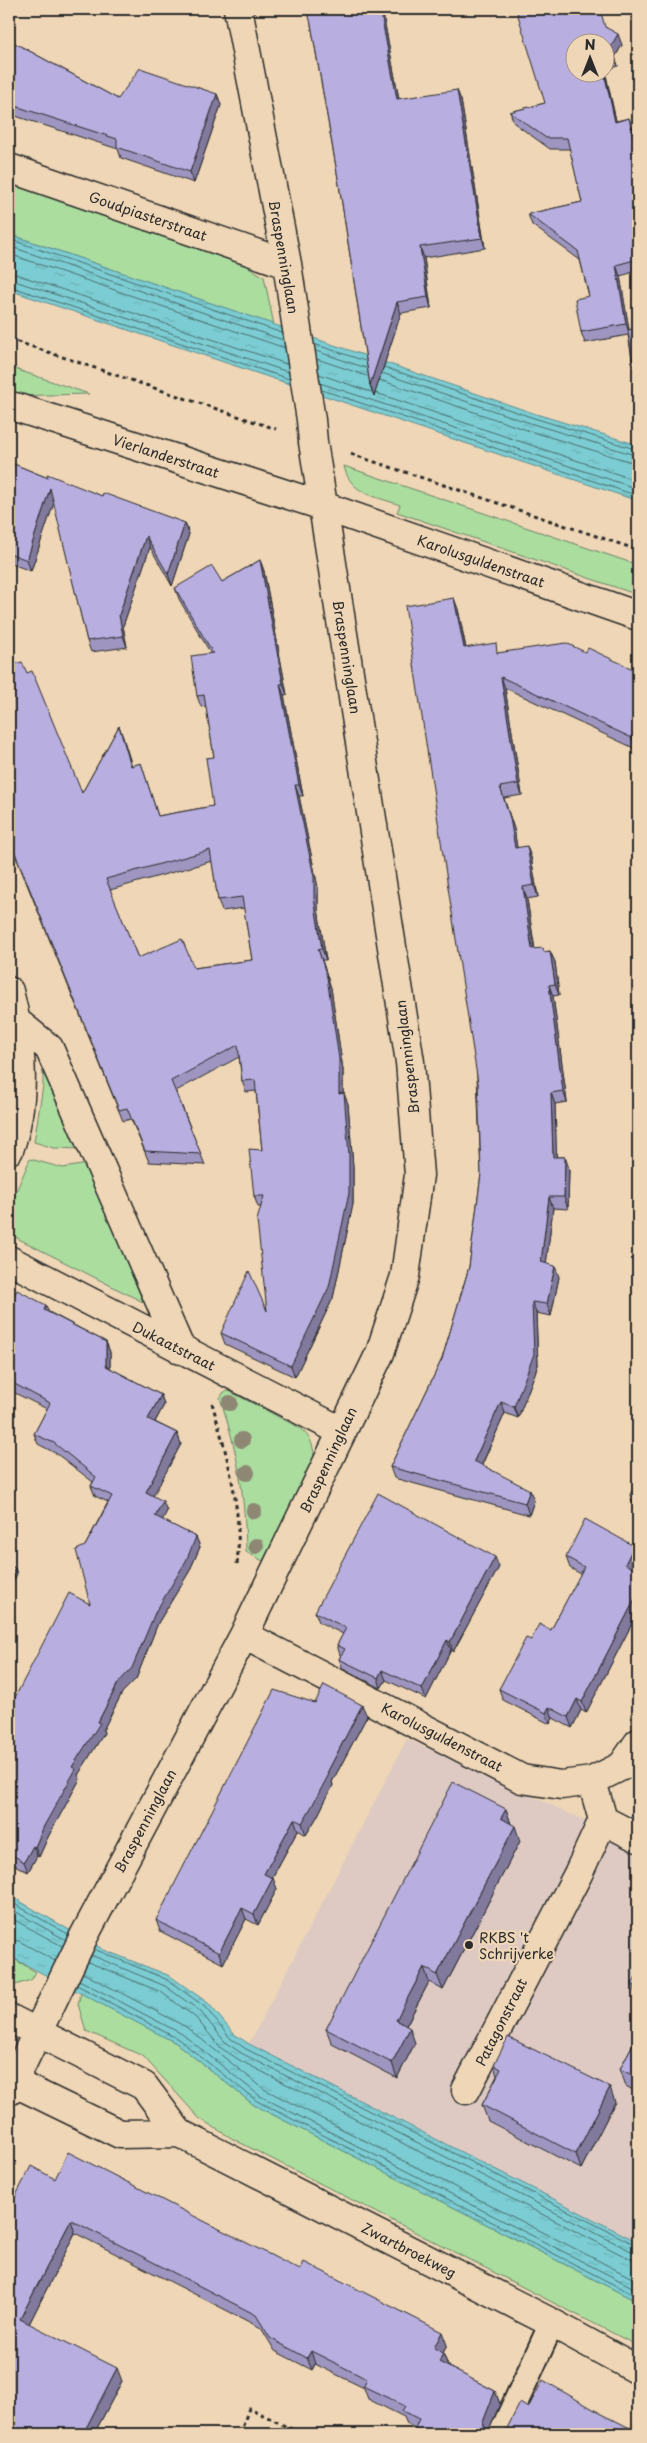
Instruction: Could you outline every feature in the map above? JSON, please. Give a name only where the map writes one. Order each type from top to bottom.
[{"type":"street","name":"Braspenninglaan","points":[[10,2085],[39,2033],[84,1936],[244,1635],[380,1353],[404,1276],[419,1175],[410,1062],[292,296],[238,9]]},
{"type":"street","name":"Goudpiasterstraat","points":[[9,168],[287,264]]},
{"type":"street","name":"Vierlanderstraat","points":[[9,407],[15,407],[323,506]]},
{"type":"street","name":"Karolusguldenstraat","points":[[323,506],[638,616]]},
{"type":"street","points":[[9,991],[17,1022],[21,1083],[14,1136],[9,1150]]},
{"type":"street","points":[[17,1022],[49,1048],[181,1350]]},
{"type":"street","name":"Dukaatstraat","points":[[9,1260],[341,1431]]},
{"type":"street","name":"Karolusguldenstraat","points":[[244,1635],[522,1779],[560,1784],[592,1781],[622,1766],[638,1743]]},
{"type":"street","points":[[592,1781],[603,1820],[638,1838]]},
{"type":"street","name":"Patagonstraat","points":[[466,2090],[578,1874],[603,1820]]},
{"type":"street","name":"Zwartbroekweg","points":[[9,2018],[144,2086],[179,2133],[552,2323],[638,2370]]},
{"type":"street","name":"Zwartbroekweg","points":[[10,2085],[120,2134],[179,2133]]},
{"type":"lane","points":[[501,2434],[552,2323]]},
{"type":"path","points":[[211,1400],[235,1495],[239,1528],[237,1568]]},
{"type":"path","points":[[240,2434],[248,2408],[301,2434]]},
{"type":"shaded area","name":"RKBS 't Schrijverke","points":[[407,1739],[638,1845],[638,2242],[249,2044]]},
{"type":"green space","points":[[9,182],[249,267],[264,277],[274,325],[9,234]]},
{"type":"green space","points":[[9,367],[89,394],[9,396]]},
{"type":"green space","points":[[344,466],[638,565],[638,595],[397,512],[400,505],[365,493],[352,483]]},
{"type":"green space","points":[[43,1055],[81,1149],[54,1148],[34,1142],[43,1086]]},
{"type":"green space","points":[[30,1159],[63,1168],[88,1164],[143,1302],[17,1238],[10,1232],[9,1208]]},
{"type":"green space","points":[[229,1391],[298,1427],[309,1438],[314,1452],[314,1463],[263,1561],[246,1552],[244,1511],[236,1455],[220,1398],[224,1392]]},
{"type":"green space","points":[[9,1956],[36,1972],[31,1980],[9,1987]]},
{"type":"green space","points":[[81,1993],[176,2043],[254,2105],[638,2302],[638,2346],[233,2139],[199,2118],[143,2056],[86,2031],[78,2004]]},
{"type":"water","points":[[9,234],[536,414],[638,445],[638,501],[9,290]]},
{"type":"water","points":[[9,1895],[104,1950],[170,1976],[208,2003],[234,2034],[249,2044],[638,2242],[638,2302],[254,2105],[176,2043],[9,1956]]},
{"type":"building","points":[[307,9],[380,9],[397,99],[457,90],[482,238],[420,247],[428,297],[397,302],[370,385],[339,184]]},
{"type":"building","points":[[516,9],[600,9],[605,27],[618,34],[614,41],[614,32],[564,32],[564,82],[606,82],[615,122],[629,118],[638,159],[638,259],[616,265],[626,324],[581,332],[575,299],[589,296],[578,251],[528,214],[582,202],[567,138],[546,138],[510,112],[545,103]]},
{"type":"building","points":[[9,40],[118,99],[140,68],[217,94],[190,172],[117,147],[117,139],[9,104]]},
{"type":"building","points":[[638,328],[638,375],[635,376],[628,330]]},
{"type":"building","points":[[9,462],[48,478],[47,474],[102,496],[103,493],[185,523],[168,574],[146,536],[119,615],[123,636],[87,641],[50,488],[27,560],[9,553]]},
{"type":"building","points":[[260,560],[299,785],[295,785],[314,877],[314,898],[322,949],[318,949],[327,977],[339,1059],[339,1094],[344,1093],[349,1155],[349,1193],[329,1287],[291,1366],[221,1333],[249,1271],[267,1311],[257,1220],[264,1196],[254,1196],[249,1149],[262,1150],[255,1080],[242,1081],[238,1045],[171,1081],[201,1154],[145,1151],[127,1108],[119,1110],[9,838],[9,665],[22,662],[27,673],[32,671],[82,793],[119,726],[131,766],[141,763],[158,816],[213,806],[206,758],[214,757],[204,695],[197,696],[191,656],[213,653],[175,588],[212,566],[222,582]],"holes":[[[210,850],[218,900],[242,897],[252,960],[194,968],[182,939],[138,958],[106,879]]]},
{"type":"building","points":[[454,598],[464,648],[496,643],[497,653],[566,643],[585,652],[588,648],[635,670],[632,678],[638,681],[638,724],[632,738],[501,677],[518,784],[500,787],[510,818],[515,848],[527,846],[534,885],[523,887],[532,949],[543,948],[544,952],[550,951],[555,984],[549,985],[563,1091],[551,1093],[553,1157],[565,1157],[564,1197],[549,1197],[541,1262],[555,1266],[547,1304],[532,1302],[534,1354],[514,1407],[501,1402],[474,1461],[530,1490],[525,1503],[390,1467],[442,1359],[469,1267],[481,1174],[478,1083],[405,606]]},
{"type":"building","points":[[636,1191],[638,1191],[638,1225],[634,1225]]},
{"type":"building","points":[[17,1290],[46,1305],[44,1310],[106,1342],[106,1366],[161,1395],[148,1419],[177,1433],[146,1492],[163,1501],[155,1516],[196,1537],[186,1561],[155,1613],[132,1668],[118,1683],[98,1722],[100,1723],[72,1767],[76,1769],[44,1826],[35,1847],[33,1846],[24,1862],[9,1853],[9,1709],[69,1593],[90,1604],[76,1550],[85,1546],[112,1496],[91,1486],[96,1477],[54,1443],[34,1434],[50,1403],[9,1381],[9,1305]]},
{"type":"building","points":[[638,1480],[638,1499],[630,1495]]},
{"type":"building","points":[[378,1493],[495,1557],[450,1642],[447,1640],[422,1689],[382,1670],[378,1678],[339,1659],[345,1649],[337,1645],[346,1628],[315,1612]]},
{"type":"building","points":[[585,1519],[634,1546],[625,1564],[638,1571],[638,1593],[582,1702],[577,1699],[568,1717],[549,1707],[546,1713],[499,1689],[526,1638],[531,1640],[539,1624],[551,1630],[584,1567],[566,1557]]},
{"type":"building","points":[[9,1565],[15,1568],[9,1579]]},
{"type":"building","points":[[324,1685],[362,1705],[312,1806],[302,1823],[294,1819],[264,1874],[273,1878],[254,1914],[242,1908],[219,1953],[156,1920],[274,1690],[315,1703]]},
{"type":"building","points":[[453,1782],[506,1809],[501,1818],[515,1826],[437,1975],[424,1967],[396,2020],[410,2028],[392,2063],[326,2029]]},
{"type":"building","points":[[638,1974],[638,1988],[632,1984]]},
{"type":"building","points":[[638,2034],[638,2078],[620,2069]]},
{"type":"building","points":[[508,2037],[610,2087],[576,2154],[482,2105],[501,2069],[494,2065]]},
{"type":"building","points":[[68,2152],[300,2270],[304,2262],[442,2332],[434,2348],[443,2353],[439,2362],[495,2391],[483,2422],[485,2429],[490,2433],[496,2434],[422,2434],[414,2430],[419,2419],[402,2411],[405,2406],[363,2386],[367,2379],[311,2351],[307,2358],[270,2338],[256,2315],[71,2220],[20,2319],[117,2368],[83,2434],[9,2434],[9,2209],[31,2166],[55,2179]]},
{"type":"building","points":[[543,2380],[600,2413],[638,2432],[638,2434],[499,2434],[505,2432],[520,2403],[528,2408]]},
{"type":"place","name":"RKBS 't Schrijverke","points":[[469,1945]]}]
